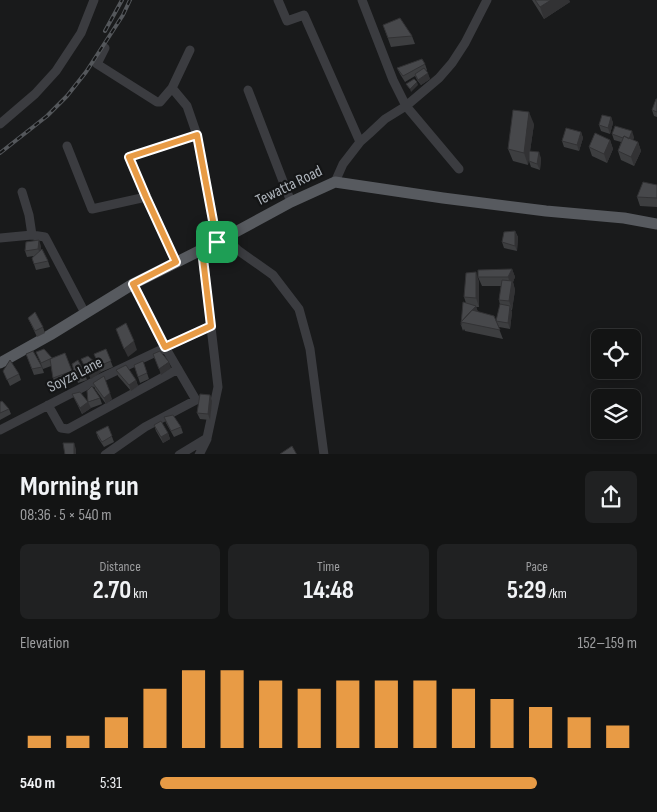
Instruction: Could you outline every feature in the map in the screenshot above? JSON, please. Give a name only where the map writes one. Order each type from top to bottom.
[{"type":"main road","name":"Tewatta Road","points":[[0,363],[133,284],[202,250],[291,202],[335,182],[443,198],[546,211],[624,218],[657,224]]},
{"type":"street","points":[[0,124],[35,94],[56,71],[81,33],[94,0]]},
{"type":"street","points":[[278,0],[287,22],[304,15],[360,142]]},
{"type":"street","points":[[362,0],[406,106],[459,169]]},
{"type":"street","points":[[335,182],[344,164],[360,142],[384,119],[406,106],[452,63],[465,43],[487,0]]},
{"type":"street","points":[[105,48],[97,64],[157,102],[160,102],[172,88],[190,50]]},
{"type":"street","points":[[172,88],[187,106],[197,135],[221,240],[273,275],[299,309],[310,349],[324,454]]},
{"type":"street","points":[[248,90],[291,202]]},
{"type":"street","points":[[176,262],[129,157],[197,135]]},
{"type":"street","points":[[67,146],[92,209],[146,197]]},
{"type":"street","points":[[22,192],[29,215],[32,235]]},
{"type":"street","points":[[0,238],[32,235],[45,237],[85,313]]},
{"type":"street","points":[[199,454],[207,438],[218,387],[202,250]]},
{"type":"street","points":[[105,454],[145,427],[196,400],[165,347],[133,284]]},
{"type":"street","name":"Soyza Lane","points":[[0,430],[101,378],[211,326]]},
{"type":"street","points":[[48,405],[61,428],[68,429],[178,370]]},
{"type":"street","points":[[179,454],[207,438]]},
{"type":"building","points":[[535,0],[551,0],[540,7]]},
{"type":"building","points":[[400,18],[412,36],[388,38],[383,25]]},
{"type":"building","points":[[422,59],[425,64],[403,76],[397,68]]},
{"type":"building","points":[[424,68],[428,73],[418,80],[415,74]]},
{"type":"building","points":[[414,79],[417,82],[410,89],[406,84]]},
{"type":"building","points":[[657,99],[657,112],[652,110]]},
{"type":"building","points":[[513,110],[529,112],[524,153],[508,149]]},
{"type":"building","points":[[602,115],[611,117],[608,128],[599,125]]},
{"type":"building","points":[[615,126],[632,131],[629,139],[612,134]]},
{"type":"building","points":[[566,128],[581,132],[577,145],[562,141]]},
{"type":"building","points":[[595,133],[610,140],[604,154],[589,147]]},
{"type":"building","points":[[624,136],[638,142],[631,157],[618,151]]},
{"type":"building","points":[[529,151],[539,152],[537,164],[529,161]]},
{"type":"building","points":[[643,182],[657,185],[657,198],[637,197]]},
{"type":"building","points":[[515,231],[515,246],[502,242],[504,232]]},
{"type":"building","points":[[39,240],[38,249],[25,251],[26,242]]},
{"type":"building","points":[[42,249],[48,261],[34,264],[32,258]]},
{"type":"building","points":[[512,269],[508,277],[478,277],[478,270]]},
{"type":"building","points":[[476,272],[476,298],[464,297],[466,273]]},
{"type":"building","points":[[502,280],[512,281],[509,301],[499,300]]},
{"type":"building","points":[[463,302],[476,306],[461,322]]},
{"type":"building","points":[[500,304],[510,306],[508,323],[496,321]]},
{"type":"building","points":[[472,310],[494,316],[500,330],[461,322]]},
{"type":"building","points":[[35,312],[43,327],[35,331],[28,318]]},
{"type":"building","points":[[126,323],[134,341],[124,349],[116,329]]},
{"type":"building","points":[[44,349],[52,358],[41,363],[36,352]]},
{"type":"building","points":[[106,349],[111,361],[99,366],[94,354]]},
{"type":"building","points":[[33,351],[42,367],[32,369],[26,354]]},
{"type":"building","points":[[160,351],[169,362],[159,369],[153,354]]},
{"type":"building","points":[[65,353],[72,371],[53,378],[50,359]]},
{"type":"building","points":[[88,356],[99,366],[88,373],[81,359]]},
{"type":"building","points":[[10,360],[19,374],[7,380],[3,371]]},
{"type":"building","points":[[78,360],[85,374],[76,377],[72,364]]},
{"type":"building","points":[[143,361],[147,373],[138,377],[134,365]]},
{"type":"building","points":[[126,365],[136,380],[129,385],[116,370]]},
{"type":"building","points":[[104,376],[110,393],[104,398],[93,383]]},
{"type":"building","points":[[92,386],[100,398],[88,402],[87,391]]},
{"type":"building","points":[[80,392],[88,402],[80,408],[72,394]]},
{"type":"building","points":[[200,394],[210,395],[208,414],[197,413]]},
{"type":"building","points":[[2,401],[9,409],[0,413],[0,402]]},
{"type":"building","points":[[173,415],[181,427],[171,431],[164,417]]},
{"type":"building","points":[[161,421],[168,433],[161,437],[154,425]]},
{"type":"building","points":[[108,426],[112,436],[102,442],[96,432]]},
{"type":"building","points":[[63,443],[74,443],[74,454],[65,454]]},
{"type":"building","points":[[292,446],[296,454],[280,454]]},
{"type":"railway","points":[[105,31],[122,0]]},
{"type":"railway","points":[[0,153],[47,116],[67,96],[86,72],[123,15],[130,0]]},
{"type":"route","points":[[197,135],[217,242],[202,250],[211,326],[165,347],[133,284],[176,262],[129,157],[197,135]]}]
